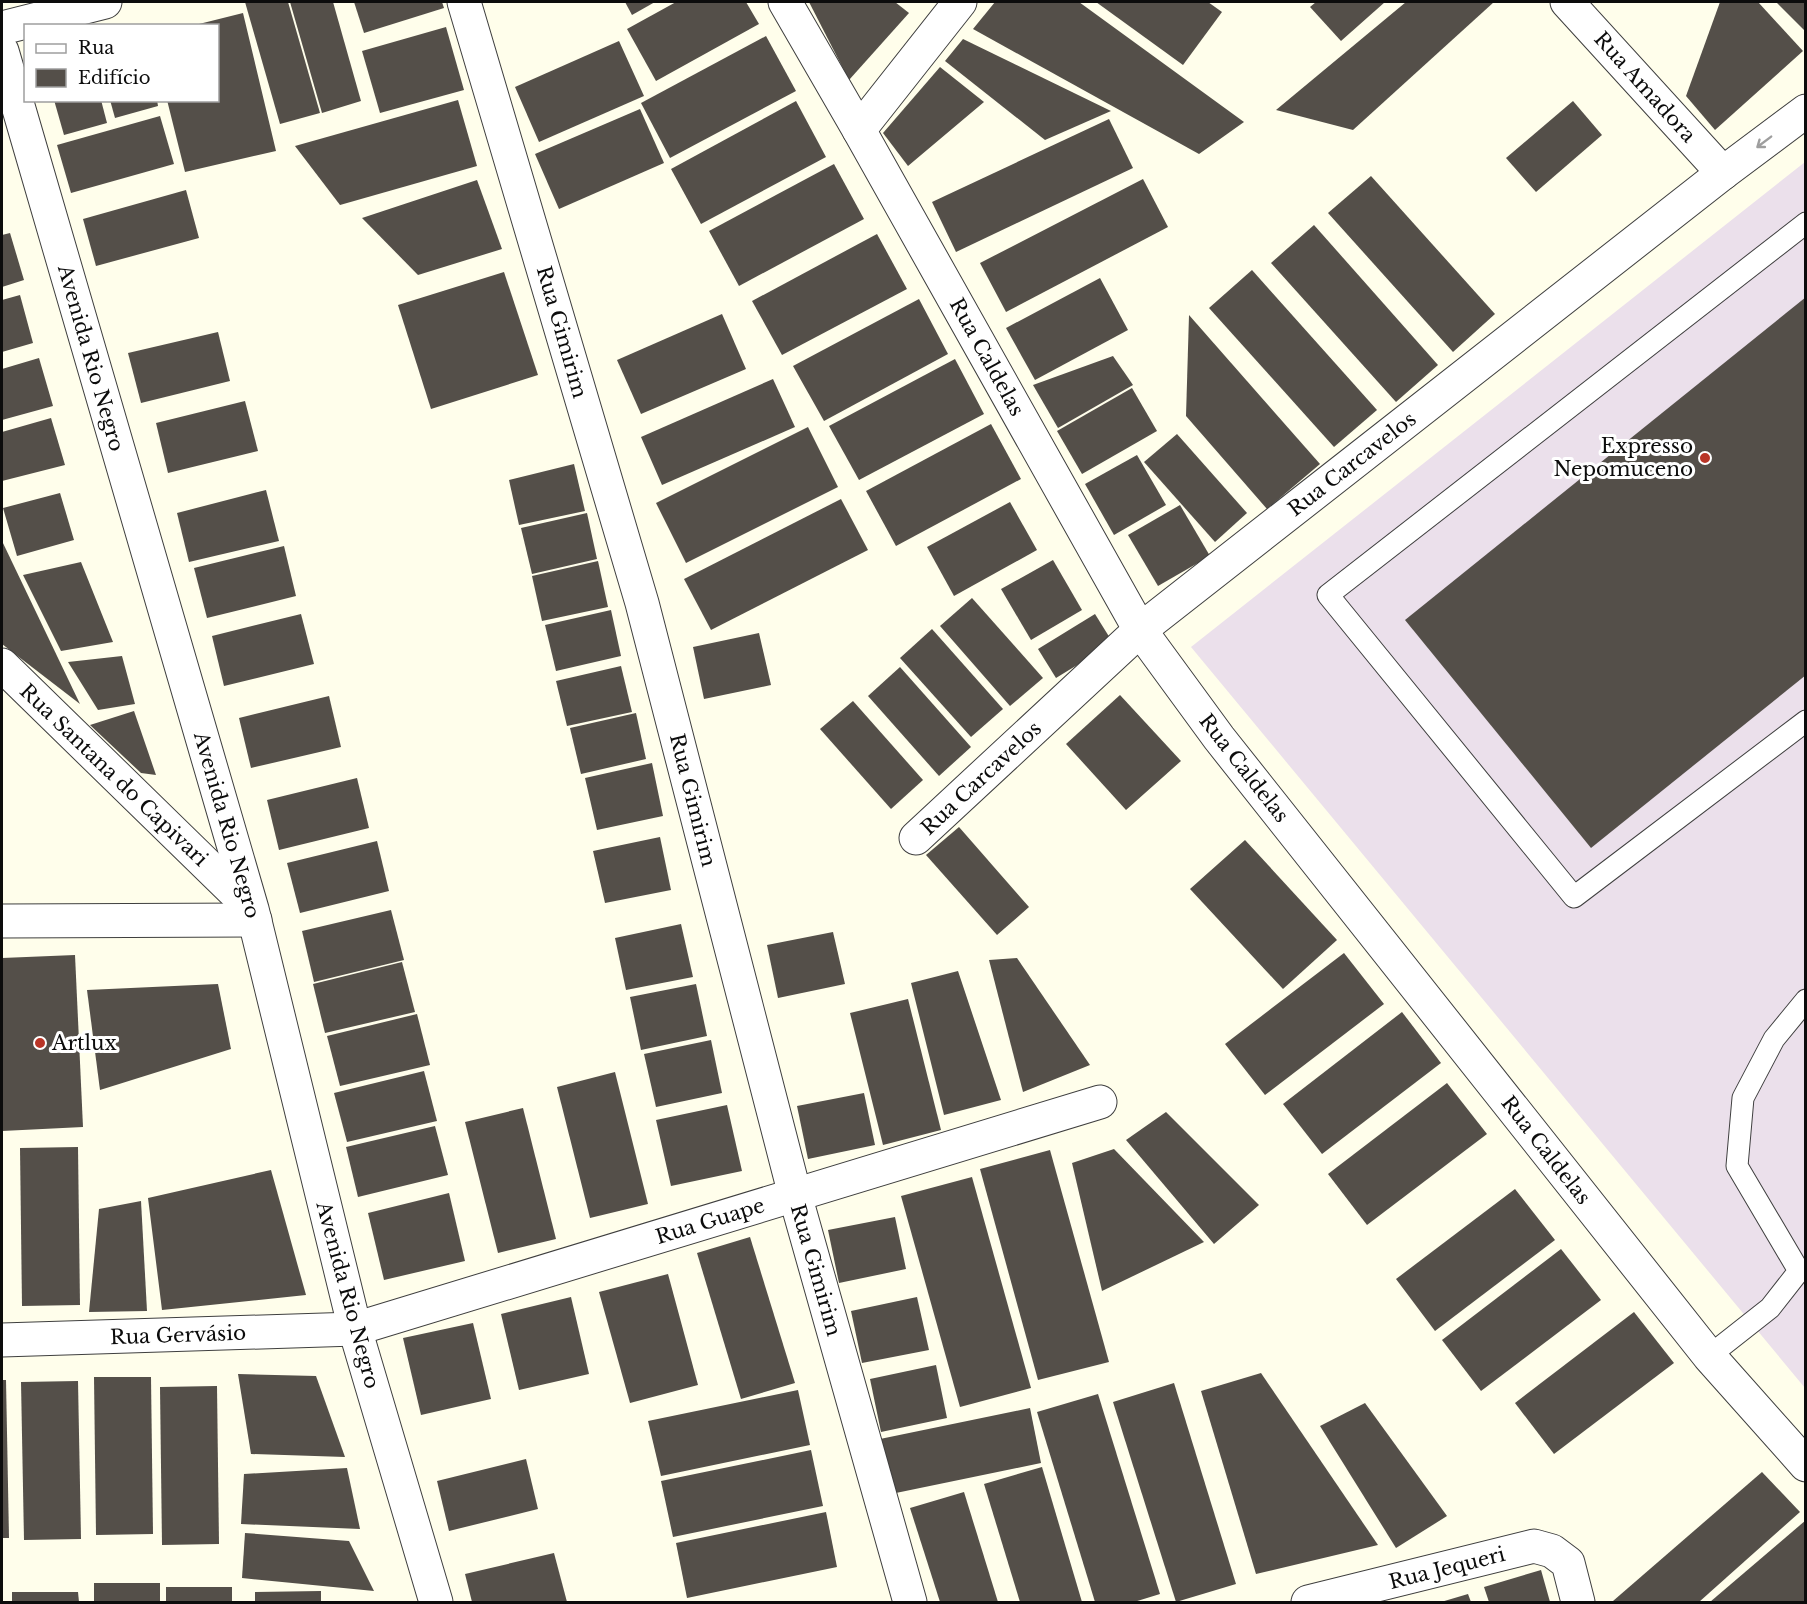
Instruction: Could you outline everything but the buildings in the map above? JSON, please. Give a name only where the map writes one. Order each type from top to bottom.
[{"type":"street","points":[[2,28],[105,2]]},
{"type":"street","name":"Rua Gimirim","points":[[464,2],[642,603],[795,1195],[910,1602]]},
{"type":"street","name":"Rua Caldelas","points":[[785,2],[860,130],[1140,630],[1227,747],[1709,1356],[1806,1465]]},
{"type":"street","points":[[860,130],[960,2]]},
{"type":"street","name":"Rua Amadora","points":[[1567,2],[1723,173]]},
{"type":"street","name":"Avenida Rio Negro","points":[[2,51],[254,914],[355,1329],[436,1602]]},
{"type":"street","name":"Rua Carcavelos","points":[[916,838],[1140,630],[1723,173],[1806,111]]},
{"type":"street","name":"Rua Santana do Capivari","points":[[2,666],[254,914]]},
{"type":"street","points":[[2,921],[254,914]]},
{"type":"street","name":"Rua Guape","points":[[355,1329],[1100,1102]]},
{"type":"street","name":"Rua Gervásio","points":[[2,1340],[355,1329]]},
{"type":"street","name":"Rua Jequeri","points":[[1308,1602],[1534,1546],[1552,1551],[1568,1563],[1578,1602]]},
{"type":"lane","points":[[1806,223],[1328,595],[1574,897],[1806,721]]},
{"type":"lane","points":[[1709,1356],[1770,1308],[1802,1268],[1737,1166],[1743,1098],[1774,1039],[1806,1000]]},
{"type":"shaded area","points":[[1805,162],[1805,1388],[1191,647]]},
{"type":"place","name":"Expresso Nepomuceno","points":[[1705,458]]},
{"type":"place","name":"Artlux","points":[[40,1043]]}]
